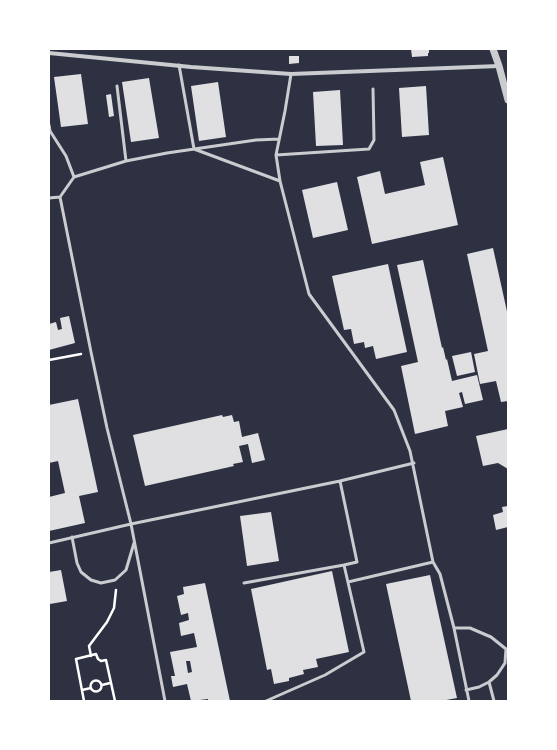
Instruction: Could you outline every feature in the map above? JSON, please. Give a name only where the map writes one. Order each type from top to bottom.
[{"type":"street","points":[[493,49],[500,66],[508,100]]},
{"type":"street","points":[[49,53],[291,74],[500,66]]},
{"type":"lane","points":[[179,65],[194,149]]},
{"type":"lane","points":[[291,74],[276,155],[280,181],[308,294],[394,410],[414,463],[433,562],[440,574],[454,628],[469,701]]},
{"type":"lane","points":[[117,86],[126,161]]},
{"type":"lane","points":[[276,155],[369,149],[374,140],[373,89]]},
{"type":"lane","points":[[49,125],[50,131],[66,156],[74,177]]},
{"type":"lane","points":[[165,701],[134,542],[107,428],[60,197],[74,177],[126,161],[256,140],[279,140]]},
{"type":"lane","points":[[194,149],[280,181]]},
{"type":"lane","points":[[49,198],[60,197]]},
{"type":"lane","points":[[49,543],[130,524],[340,481],[414,463]]},
{"type":"lane","points":[[244,583],[357,562],[340,481]]},
{"type":"lane","points":[[72,537],[77,563],[81,572],[90,580],[101,583],[115,580],[126,570],[131,557],[134,542]]},
{"type":"lane","points":[[348,582],[433,562]]},
{"type":"lane","points":[[266,701],[326,675],[364,652],[344,565]]},
{"type":"lane","points":[[454,628],[470,628],[491,637],[507,649],[505,663],[497,674],[489,682],[479,687],[466,690]]},
{"type":"lane","points":[[489,682],[494,701]]},
{"type":"path","points":[[49,360],[91,352]]},
{"type":"path","points":[[91,656],[89,646],[107,622],[114,608],[116,594],[115,580]]},
{"type":"path","points":[[84,701],[76,659],[96,654],[98,659],[106,660],[115,701]]},
{"type":"path","points":[[91,688],[91,684],[94,681],[100,681],[102,685]]},
{"type":"path","points":[[82,690],[91,688],[94,691],[98,691],[101,689],[102,685],[110,683]]},
{"type":"building","points":[[411,49],[429,49],[429,53],[428,56],[412,57]]},
{"type":"building","points":[[289,56],[299,56],[299,63],[289,64]]},
{"type":"building","points":[[81,74],[88,124],[61,127],[54,77]]},
{"type":"building","points":[[149,78],[159,138],[131,142],[122,82]]},
{"type":"building","points":[[218,82],[226,137],[199,141],[191,86]]},
{"type":"building","points":[[426,86],[429,135],[402,137],[399,88]]},
{"type":"building","points":[[340,90],[343,145],[316,146],[313,92]]},
{"type":"building","points":[[111,94],[114,116],[109,117],[106,95]]},
{"type":"building","points":[[443,157],[458,225],[372,244],[357,177],[380,171],[385,194],[425,185],[420,162]]},
{"type":"building","points":[[337,182],[348,230],[313,238],[302,190]]},
{"type":"building","points":[[493,248],[508,316],[508,401],[501,402],[496,381],[480,384],[474,354],[488,351],[467,254]]},
{"type":"building","points":[[423,260],[442,348],[443,347],[446,360],[447,359],[452,381],[477,375],[483,400],[465,404],[462,392],[459,393],[463,407],[445,411],[448,426],[415,434],[401,366],[418,362],[397,265]]},
{"type":"building","points":[[388,264],[407,352],[376,359],[373,346],[365,348],[364,342],[354,344],[351,329],[344,330],[332,276]]},
{"type":"building","points":[[69,316],[75,343],[49,350],[49,324],[56,322],[58,330],[62,329],[60,318]]},
{"type":"building","points":[[471,352],[475,372],[457,376],[452,356]]},
{"type":"building","points":[[78,399],[98,492],[79,496],[85,523],[49,531],[49,497],[65,493],[58,461],[49,463],[49,405]]},
{"type":"building","points":[[222,415],[223,417],[232,415],[234,422],[239,421],[242,437],[258,433],[265,460],[252,463],[248,444],[239,446],[243,462],[233,464],[234,466],[145,486],[133,435]]},
{"type":"building","points":[[508,429],[508,469],[498,463],[483,466],[476,436]]},
{"type":"building","points":[[508,506],[508,527],[496,530],[493,515],[503,512],[502,507]]},
{"type":"building","points":[[271,512],[279,561],[247,566],[240,516]]},
{"type":"building","points":[[61,570],[67,601],[50,604],[49,572]]},
{"type":"building","points":[[332,571],[349,652],[316,659],[318,667],[303,670],[304,674],[289,678],[289,681],[274,684],[271,669],[267,670],[251,589]]},
{"type":"building","points":[[430,575],[457,698],[441,701],[411,701],[386,584]]},
{"type":"building","points":[[205,583],[230,701],[208,701],[208,699],[191,701],[187,684],[173,687],[171,676],[175,676],[170,652],[197,647],[194,633],[181,636],[179,623],[189,620],[188,613],[181,615],[177,596],[184,594],[183,587]],"holes":[[[186,661],[190,661],[192,672],[188,673]]]}]
